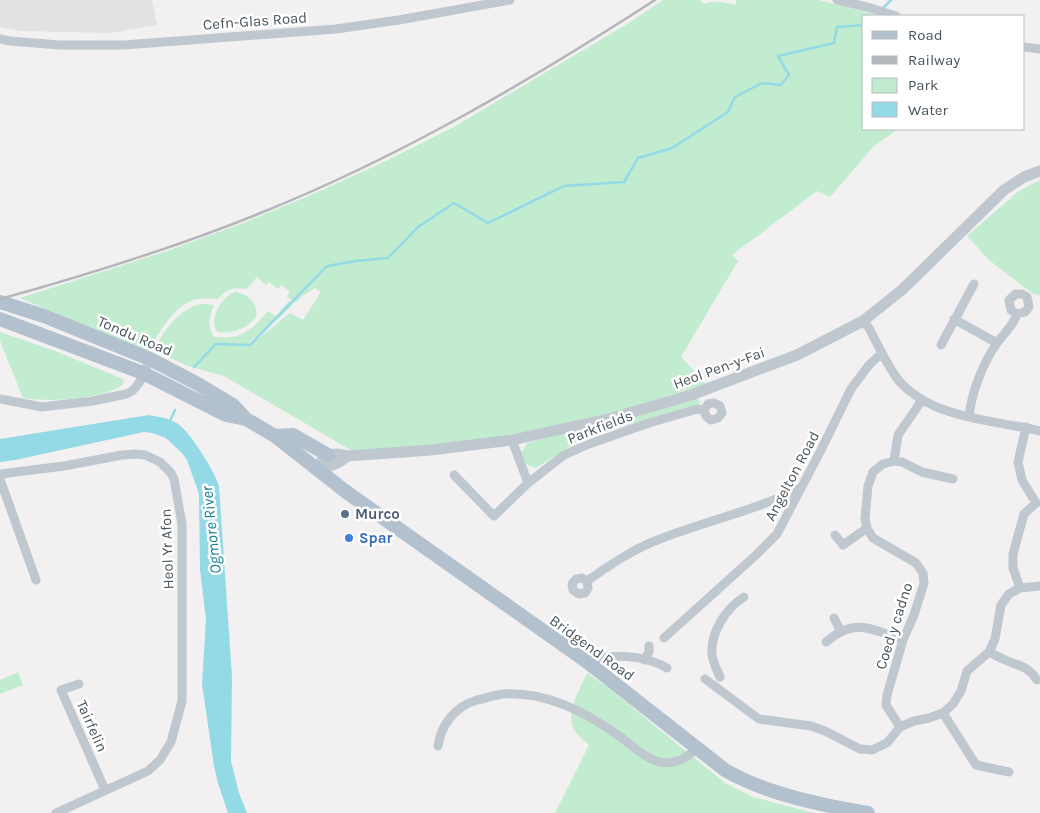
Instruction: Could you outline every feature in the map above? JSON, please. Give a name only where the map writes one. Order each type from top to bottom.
[{"type":"main road","name":"Tondu Road","points":[[0,302],[44,316],[150,359],[196,383],[233,405],[246,419],[275,436],[315,468]]},
{"type":"main road","name":"Tondu Road","points":[[0,320],[143,373],[226,415],[246,419]]},
{"type":"main road","points":[[275,436],[293,435],[328,456]]},
{"type":"main road","name":"Bridgend Road","points":[[315,468],[454,570],[586,661],[736,777],[829,807],[868,813]]},
{"type":"street","name":"Cefn-Glas Road","points":[[0,39],[59,44],[124,45],[307,31],[399,20],[510,0]]},
{"type":"street","points":[[837,0],[893,15]]},
{"type":"street","points":[[1025,48],[1040,49]]},
{"type":"street","name":"Heol Pen-y-Fai","points":[[315,468],[330,467],[345,458],[512,440],[612,418],[690,395],[797,355],[863,321],[903,289],[1004,190],[1024,177],[1040,171]]},
{"type":"street","points":[[941,345],[974,284]]},
{"type":"street","points":[[969,416],[970,406],[986,362],[997,343],[1015,320],[1017,314]]},
{"type":"street","points":[[954,319],[997,343]]},
{"type":"street","points":[[863,321],[900,381],[922,400],[942,410],[1040,431]]},
{"type":"street","name":"Angelton Road","points":[[664,638],[777,534],[834,426],[851,389],[869,364],[882,354]]},
{"type":"street","points":[[0,399],[42,407],[93,401],[131,392],[136,387],[150,359]]},
{"type":"street","points":[[894,461],[898,435],[922,400]]},
{"type":"street","name":"Parkfields","points":[[454,475],[494,516],[528,483],[564,455],[589,444],[687,412],[697,409],[704,410]]},
{"type":"street","points":[[1020,588],[1013,568],[1014,554],[1024,514],[1038,503],[1022,480],[1018,462],[1026,427]]},
{"type":"street","points":[[512,440],[528,483]]},
{"type":"street","name":"Heol Yr Afon","points":[[0,474],[136,454],[145,455],[160,462],[171,473],[177,490],[182,524],[182,701],[171,742],[160,760],[148,771],[56,813]]},
{"type":"street","name":"Heol Pen-y-Fai","points":[[328,456],[338,454],[345,458]]},
{"type":"street","points":[[315,468],[328,456]]},
{"type":"street","points":[[338,485],[345,458]]},
{"type":"street","points":[[835,535],[839,548],[867,528],[865,519],[868,486],[873,472],[883,464],[894,461],[902,462],[922,472],[953,479]]},
{"type":"street","points":[[0,479],[36,580]]},
{"type":"street","points":[[587,582],[616,561],[659,539],[781,498],[801,488]]},
{"type":"street","name":"Coed y cadno","points":[[867,528],[874,538],[916,563],[923,573],[924,583],[914,615],[902,640],[887,695],[886,705],[900,727]]},
{"type":"street","points":[[705,679],[759,719],[811,726],[825,730],[860,749],[872,750],[887,743],[900,727],[943,712],[953,704],[961,691],[967,672],[989,652],[995,639],[1001,605],[1009,594],[1020,588],[1040,586]]},
{"type":"street","points":[[714,685],[722,676],[712,656],[712,643],[722,620],[736,603],[744,597]]},
{"type":"street","points":[[834,618],[841,632]]},
{"type":"street","points":[[826,642],[852,626],[867,628],[902,640]]},
{"type":"street","points":[[644,660],[649,652],[649,646]]},
{"type":"street","points":[[989,652],[1019,664],[1035,677],[1040,667]]},
{"type":"street","points":[[586,661],[615,656],[644,660],[667,668]]},
{"type":"street","name":"Tairfelin","points":[[79,684],[61,690],[105,790]]},
{"type":"street","points":[[438,746],[439,736],[450,717],[457,710],[478,700],[502,694],[517,694],[572,707],[602,723],[648,757],[658,762],[671,763],[682,760],[697,748]]},
{"type":"street","points":[[943,712],[976,764],[1009,772]]},
{"type":"shaded area","points":[[0,0],[152,0],[157,25],[110,33],[21,31],[0,27]]},
{"type":"green space","points":[[663,0],[700,0],[704,4],[719,2],[735,5],[737,0],[819,0],[877,15],[862,15],[862,130],[897,130],[873,147],[830,197],[817,191],[732,255],[738,261],[681,357],[706,384],[625,409],[544,429],[470,441],[354,452],[224,376],[188,366],[155,351],[157,344],[170,325],[181,314],[196,305],[214,305],[210,329],[214,337],[227,337],[237,336],[247,331],[268,311],[276,316],[289,301],[293,304],[278,319],[274,319],[248,344],[250,345],[290,313],[303,320],[321,292],[315,288],[295,303],[287,296],[290,292],[282,285],[278,289],[269,282],[266,285],[257,277],[247,289],[231,289],[218,299],[194,300],[185,304],[173,315],[146,352],[20,298],[167,251],[311,195],[452,128],[627,24]]},
{"type":"green space","points":[[1040,180],[1040,295],[1033,294],[989,260],[967,236],[1019,191]]},
{"type":"green space","points":[[236,292],[245,295],[252,301],[256,308],[256,317],[239,330],[218,332],[214,322],[215,315],[221,303]]},
{"type":"green space","points":[[0,332],[55,351],[123,379],[124,382],[112,391],[90,396],[50,400],[23,398],[0,341]]},
{"type":"green space","points":[[698,398],[701,403],[580,440],[536,468],[525,464],[521,454],[527,443]]},
{"type":"green space","points":[[18,672],[23,685],[0,694],[0,680]]},
{"type":"green space","points":[[587,673],[610,689],[725,783],[753,797],[814,813],[555,813],[589,745],[575,731],[571,717],[574,702]]},
{"type":"water","name":"Ogmore River","points":[[149,415],[171,420],[183,429],[202,453],[219,486],[232,677],[231,761],[239,793],[247,813],[228,813],[214,766],[202,684],[206,620],[200,569],[199,494],[187,460],[166,438],[144,432],[0,462],[0,439]]},
{"type":"waterway","points":[[882,9],[891,0]]},
{"type":"waterway","points":[[194,367],[216,344],[250,345],[327,266],[388,258],[418,227],[454,203],[488,223],[564,186],[624,182],[638,158],[672,148],[728,112],[735,97],[762,83],[781,85],[789,75],[778,56],[834,43],[837,27],[862,25]]},
{"type":"waterway","points":[[169,423],[175,410]]},
{"type":"railway","points":[[0,299],[98,271],[162,250],[258,214],[310,192],[461,117],[559,60],[655,0]]},
{"type":"place","name":"Murco","points":[[345,514]]},
{"type":"place","name":"Spar","points":[[349,538]]}]
